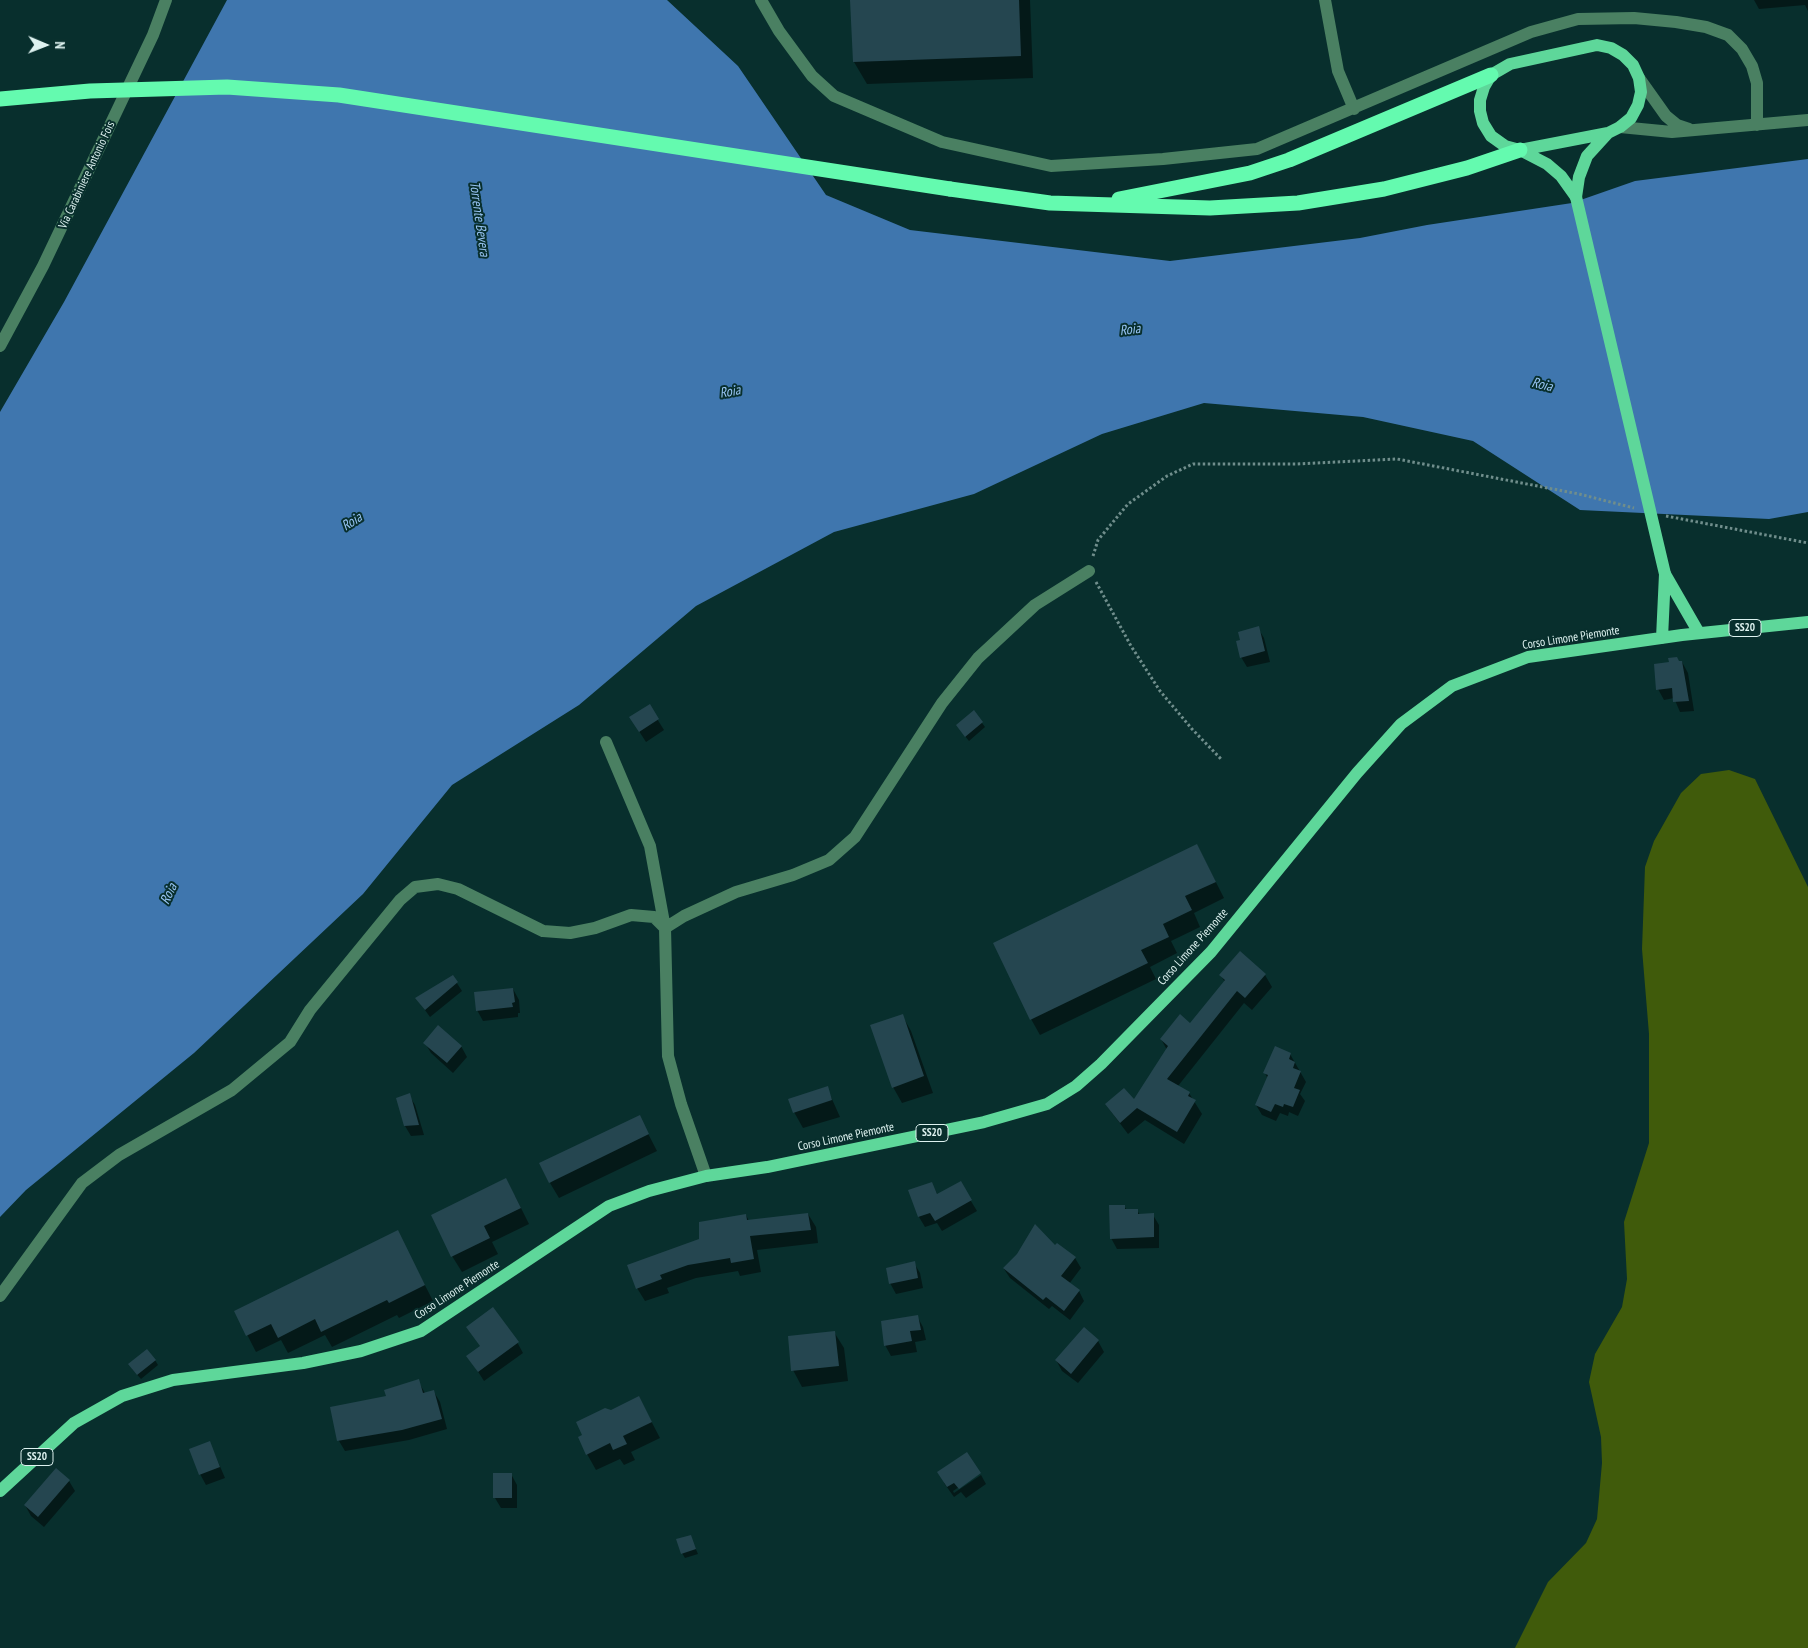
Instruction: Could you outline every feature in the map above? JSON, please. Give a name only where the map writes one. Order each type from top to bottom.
[{"type":"highway","points":[[1091,204],[1209,182],[1289,160],[1491,75]]},
{"type":"highway","points":[[0,99],[90,91],[226,87],[339,95],[1050,203],[1210,208],[1298,203],[1384,189],[1467,168],[1520,150]]},
{"type":"main road","points":[[1520,150],[1608,133],[1620,127],[1631,118],[1638,106],[1641,92],[1639,78],[1633,65],[1624,55],[1611,48],[1597,45],[1510,64],[1491,75],[1484,87],[1480,100],[1483,123],[1498,142],[1520,150],[1547,164],[1561,176],[1576,197]]},
{"type":"main road","points":[[1608,133],[1587,156],[1579,177],[1576,197],[1665,574],[1662,638]]},
{"type":"main road","points":[[1665,574],[1699,633]]},
{"type":"main road","name":"SS20","points":[[1699,633],[1808,622]]},
{"type":"main road","name":"Corso Limone Piemonte","points":[[0,1491],[74,1423],[122,1396],[173,1380],[303,1363],[361,1351],[421,1331],[609,1206],[649,1191],[706,1176],[767,1168],[984,1122],[1047,1104],[1076,1086],[1101,1064],[1211,952],[1357,773],[1401,724],[1452,686],[1528,658],[1699,633]]},
{"type":"street","name":"Via Carabiniere Antonio Fois","points":[[0,346],[43,266],[153,35],[166,0]]},
{"type":"street","points":[[762,0],[784,39],[812,76],[834,96],[942,142],[1051,166],[1164,160],[1257,149],[1532,32],[1578,19],[1634,18],[1706,27],[1728,35],[1742,49],[1752,66],[1757,83],[1757,125]]},
{"type":"street","points":[[1325,0],[1338,71],[1354,108]]},
{"type":"street","points":[[1639,78],[1666,116],[1677,125],[1692,130]]},
{"type":"street","points":[[1620,127],[1663,131],[1692,130],[1808,120]]},
{"type":"street","points":[[665,928],[684,916],[736,892],[793,875],[830,860],[854,838],[942,703],[978,658],[1035,605],[1089,571]]},
{"type":"street","points":[[606,742],[650,846],[665,928],[668,1056],[681,1104],[706,1176]]},
{"type":"street","points":[[0,1296],[82,1184],[119,1155],[232,1090],[290,1042],[315,1003],[400,900],[415,887],[438,884],[458,889],[543,932],[570,933],[595,928],[631,915],[654,917],[665,928]]},
{"type":"path","points":[[1222,760],[1192,729],[1160,691],[1131,646],[1112,608],[1089,571],[1098,540],[1128,504],[1167,476],[1193,464],[1297,464],[1396,459],[1570,492],[1643,510]]},
{"type":"path","points":[[1661,514],[1698,524],[1808,543]]},
{"type":"green space","points":[[1729,770],[1755,779],[1808,887],[1808,1648],[1515,1648],[1548,1582],[1586,1543],[1597,1519],[1602,1463],[1601,1437],[1589,1382],[1595,1354],[1622,1307],[1627,1279],[1624,1222],[1649,1143],[1649,1034],[1642,949],[1645,867],[1654,841],[1681,793],[1701,774]]},
{"type":"water","points":[[227,0],[667,0],[738,66],[826,195],[910,230],[1170,261],[1360,238],[1427,225],[1572,203],[1635,181],[1808,159],[1808,512],[1769,519],[1580,510],[1473,441],[1363,417],[1204,403],[1102,434],[974,494],[834,532],[696,606],[579,705],[452,785],[363,894],[194,1053],[26,1190],[0,1217],[0,412],[64,302]]},
{"type":"building","points":[[850,0],[1019,0],[1021,56],[853,62]]},
{"type":"building","points":[[1259,626],[1265,651],[1240,658],[1236,641],[1240,640],[1238,632]]},
{"type":"building","points":[[1677,657],[1679,661],[1682,661],[1689,701],[1673,702],[1672,688],[1656,690],[1654,664],[1669,662],[1668,658]]},
{"type":"building","points":[[650,704],[659,719],[639,732],[629,717]]},
{"type":"building","points":[[974,710],[983,722],[965,737],[956,725]]},
{"type":"building","points":[[1197,844],[1216,882],[1185,896],[1192,910],[1163,924],[1169,937],[1141,950],[1148,963],[1030,1020],[993,943]]},
{"type":"building","points":[[1240,951],[1266,974],[1245,998],[1237,991],[1167,1079],[1190,1092],[1188,1096],[1196,1100],[1177,1132],[1137,1108],[1120,1123],[1105,1104],[1124,1088],[1134,1099],[1168,1046],[1160,1039],[1180,1014],[1190,1023],[1225,980],[1219,975]]},
{"type":"building","points":[[453,975],[458,982],[425,1010],[415,998]]},
{"type":"building","points":[[513,988],[515,1002],[512,1003],[513,1007],[476,1011],[474,992]]},
{"type":"building","points":[[903,1014],[924,1076],[892,1088],[870,1025]]},
{"type":"building","points":[[438,1025],[462,1046],[447,1063],[423,1043]]},
{"type":"building","points":[[1275,1046],[1291,1053],[1289,1059],[1295,1062],[1293,1068],[1301,1071],[1294,1088],[1300,1090],[1293,1107],[1284,1104],[1283,1107],[1275,1104],[1271,1112],[1255,1105],[1268,1075],[1263,1073]]},
{"type":"building","points":[[828,1086],[832,1100],[793,1113],[788,1099]]},
{"type":"building","points":[[410,1093],[419,1125],[404,1126],[396,1098]]},
{"type":"building","points":[[640,1115],[649,1134],[549,1183],[539,1163]]},
{"type":"building","points":[[506,1178],[521,1208],[484,1226],[490,1238],[451,1257],[431,1215]]},
{"type":"building","points":[[961,1181],[972,1200],[935,1221],[930,1213],[918,1217],[908,1190],[932,1182],[937,1194]]},
{"type":"building","points":[[1109,1205],[1125,1205],[1125,1209],[1138,1209],[1138,1214],[1154,1213],[1154,1237],[1110,1239]]},
{"type":"building","points":[[808,1213],[811,1230],[750,1236],[754,1259],[731,1263],[730,1258],[688,1265],[660,1275],[662,1279],[636,1289],[627,1265],[699,1239],[699,1222],[746,1214],[747,1220]]},
{"type":"building","points":[[1035,1224],[1055,1245],[1057,1243],[1076,1257],[1061,1276],[1080,1290],[1064,1311],[1046,1297],[1043,1300],[1003,1268],[1017,1254]]},
{"type":"building","points":[[398,1230],[425,1285],[389,1303],[387,1300],[321,1332],[315,1319],[278,1338],[271,1324],[246,1336],[234,1311]]},
{"type":"building","points":[[915,1261],[918,1278],[889,1284],[886,1268]]},
{"type":"building","points":[[493,1307],[519,1342],[478,1372],[466,1356],[480,1346],[466,1327]]},
{"type":"building","points":[[918,1315],[921,1330],[910,1331],[912,1341],[884,1346],[881,1321]]},
{"type":"building","points":[[1084,1327],[1099,1340],[1071,1374],[1055,1360]]},
{"type":"building","points":[[835,1331],[839,1366],[791,1371],[788,1336]]},
{"type":"building","points":[[147,1349],[156,1360],[137,1375],[128,1364]]},
{"type":"building","points":[[419,1379],[423,1393],[434,1390],[442,1419],[402,1430],[337,1441],[330,1407],[386,1396],[384,1390]]},
{"type":"building","points":[[639,1396],[652,1422],[623,1436],[627,1444],[613,1450],[610,1443],[586,1455],[578,1437],[582,1435],[576,1422],[605,1408],[611,1410]]},
{"type":"building","points":[[210,1441],[220,1467],[199,1475],[189,1449]]},
{"type":"building","points":[[967,1452],[981,1473],[959,1489],[954,1483],[947,1487],[937,1472]]},
{"type":"building","points":[[56,1468],[70,1480],[38,1517],[24,1505]]},
{"type":"building","points":[[493,1473],[512,1473],[512,1498],[493,1498]]},
{"type":"building","points":[[691,1535],[696,1549],[681,1554],[676,1539]]},
{"type":"water label","name":"Torrente Bevera","points":[[479,219]]},
{"type":"water label","name":"Roia","points":[[1130,330]]},
{"type":"water label","name":"Roia","points":[[1542,385]]},
{"type":"water label","name":"Roia","points":[[730,392]]},
{"type":"water label","name":"Roia","points":[[352,522]]},
{"type":"water label","name":"Roia","points":[[169,894]]}]
